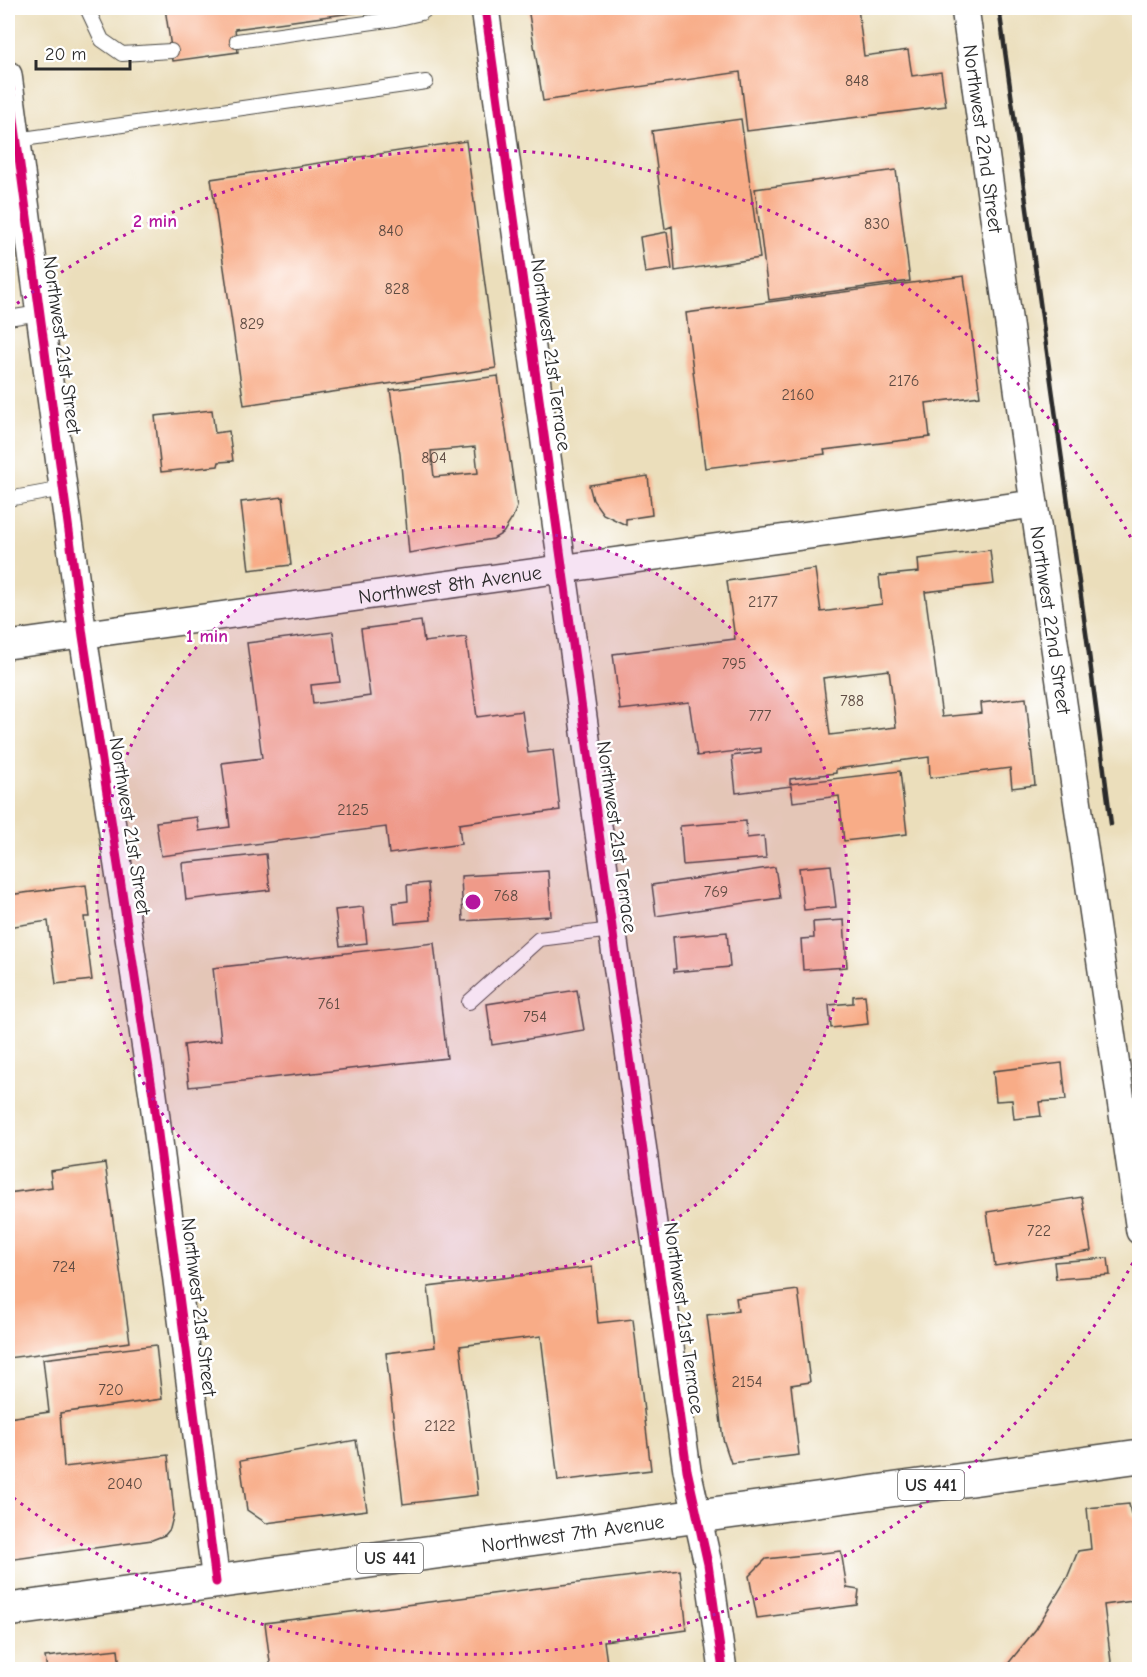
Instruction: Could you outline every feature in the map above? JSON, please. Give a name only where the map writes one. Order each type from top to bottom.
[{"type":"main road","name":"Northwest 7th Avenue","points":[[8,1610],[1140,1456]]},
{"type":"street","name":"Northwest 21st Terrace","points":[[485,8],[687,1470],[708,1564],[723,1670]]},
{"type":"street","name":"Northwest 22nd Street","points":[[965,8],[1034,504],[1140,1231]]},
{"type":"street","name":"Northwest 21st Street","points":[[8,75],[10,109],[83,636],[153,1095],[216,1582]]},
{"type":"street","name":"Northwest 8th Avenue","points":[[8,645],[1034,504]]},
{"type":"lane","points":[[87,8],[102,40],[122,54],[171,51]]},
{"type":"lane","points":[[237,41],[394,18],[421,13],[428,8]]},
{"type":"lane","points":[[16,140],[426,82]]},
{"type":"lane","points":[[8,318],[40,313]]},
{"type":"lane","points":[[8,499],[63,489]]},
{"type":"lane","points":[[469,1002],[540,939],[612,930]]},
{"type":"building","points":[[165,8],[381,9],[235,29],[238,52],[173,61]]},
{"type":"building","points":[[528,8],[858,8],[864,56],[908,50],[912,76],[941,72],[946,106],[747,131],[740,72],[543,101]]},
{"type":"building","points":[[741,119],[760,258],[675,271],[672,226],[665,229],[652,131]]},
{"type":"building","points":[[466,141],[496,368],[244,405],[211,179]]},
{"type":"building","points":[[896,170],[910,281],[769,300],[755,189]]},
{"type":"building","points":[[667,232],[672,269],[645,273],[640,237]]},
{"type":"building","points":[[964,276],[980,396],[926,403],[930,437],[824,450],[825,454],[705,468],[686,313]]},
{"type":"building","points":[[498,376],[517,507],[503,533],[493,539],[409,553],[400,454],[390,390]],"holes":[[[475,447],[478,473],[434,477],[431,451]]]},
{"type":"building","points":[[212,410],[215,433],[229,431],[233,461],[219,462],[218,466],[161,472],[155,416]]},
{"type":"building","points":[[648,476],[652,515],[626,519],[626,525],[603,514],[593,500],[589,485]]},
{"type":"building","points":[[283,497],[291,565],[249,570],[241,502]]},
{"type":"building","points":[[990,550],[994,584],[925,592],[942,717],[982,713],[981,703],[1026,698],[1035,785],[1012,788],[1010,768],[930,778],[929,757],[836,769],[836,773],[790,779],[790,784],[900,771],[907,834],[844,841],[839,796],[793,802],[791,786],[736,793],[732,756],[761,752],[761,748],[697,756],[689,702],[620,710],[613,654],[735,639],[727,581],[815,569],[821,612],[882,604],[879,576],[919,572],[918,559]],"holes":[[[889,670],[896,727],[830,735],[823,678]]]},
{"type":"building","points":[[421,621],[424,642],[466,637],[477,717],[522,711],[528,753],[553,750],[560,810],[459,824],[461,844],[389,854],[386,827],[161,856],[156,822],[197,817],[199,831],[230,827],[222,763],[262,758],[247,643],[333,632],[340,682],[311,685],[313,704],[370,696],[361,629]]},
{"type":"building","points":[[746,821],[747,838],[764,836],[766,858],[683,865],[680,826]]},
{"type":"building","points":[[266,854],[270,890],[186,900],[182,863]]},
{"type":"building","points":[[831,865],[836,907],[804,910],[799,868]]},
{"type":"building","points":[[775,867],[780,898],[656,916],[652,885]]},
{"type":"building","points":[[548,871],[551,916],[463,921],[461,876]]},
{"type":"building","points":[[428,883],[431,920],[395,923],[393,903],[408,901],[407,885]]},
{"type":"building","points":[[86,885],[90,917],[84,917],[92,980],[56,984],[48,921],[8,927],[8,895]]},
{"type":"building","points":[[363,907],[367,943],[340,946],[335,910]]},
{"type":"building","points":[[844,920],[847,967],[803,970],[801,939],[814,938],[813,922]]},
{"type":"building","points":[[727,932],[730,967],[674,972],[676,969],[673,937]]},
{"type":"building","points":[[434,943],[447,1058],[189,1087],[184,1045],[221,1040],[213,968]]},
{"type":"building","points":[[577,990],[584,1030],[492,1045],[487,1004]]},
{"type":"building","points":[[865,995],[868,1024],[831,1028],[829,1005],[853,1003],[853,996]]},
{"type":"building","points":[[1062,1063],[1066,1100],[1039,1102],[1041,1116],[1014,1119],[1012,1100],[996,1101],[993,1071]]},
{"type":"building","points":[[105,1163],[130,1342],[8,1358],[8,1193],[52,1187],[50,1171]]},
{"type":"building","points":[[1082,1197],[1091,1251],[995,1266],[987,1212]]},
{"type":"building","points":[[1108,1258],[1110,1275],[1056,1279],[1054,1262]]},
{"type":"building","points":[[592,1267],[598,1323],[633,1319],[651,1470],[558,1481],[541,1336],[460,1346],[478,1495],[403,1504],[386,1353],[435,1347],[428,1287]]},
{"type":"building","points":[[798,1290],[810,1382],[791,1385],[799,1455],[731,1463],[723,1439],[707,1315],[738,1311],[736,1298]]},
{"type":"building","points":[[156,1345],[162,1399],[60,1413],[64,1467],[168,1455],[174,1513],[170,1529],[165,1535],[152,1540],[8,1560],[8,1418],[49,1412],[43,1359]]},
{"type":"building","points":[[356,1440],[367,1510],[266,1523],[247,1510],[240,1461]]},
{"type":"building","points":[[1129,1504],[1131,1514],[1140,1521],[1140,1600],[1104,1605],[1112,1670],[1003,1670],[1036,1629],[1067,1578],[1078,1551],[1091,1549],[1087,1508]]},
{"type":"building","points":[[841,1551],[847,1588],[859,1590],[857,1605],[757,1618],[749,1576],[766,1559]]},
{"type":"building","points":[[680,1570],[687,1630],[604,1641],[608,1670],[271,1670],[265,1623]]},
{"type":"building","points":[[118,1649],[120,1670],[47,1670],[45,1657]]},
{"type":"railway","points":[[999,8],[1111,824]]},
{"type":"cycle path","points":[[485,8],[687,1470],[708,1564],[723,1670]]},
{"type":"cycle path","points":[[8,75],[83,636],[153,1095],[216,1582]]}]
